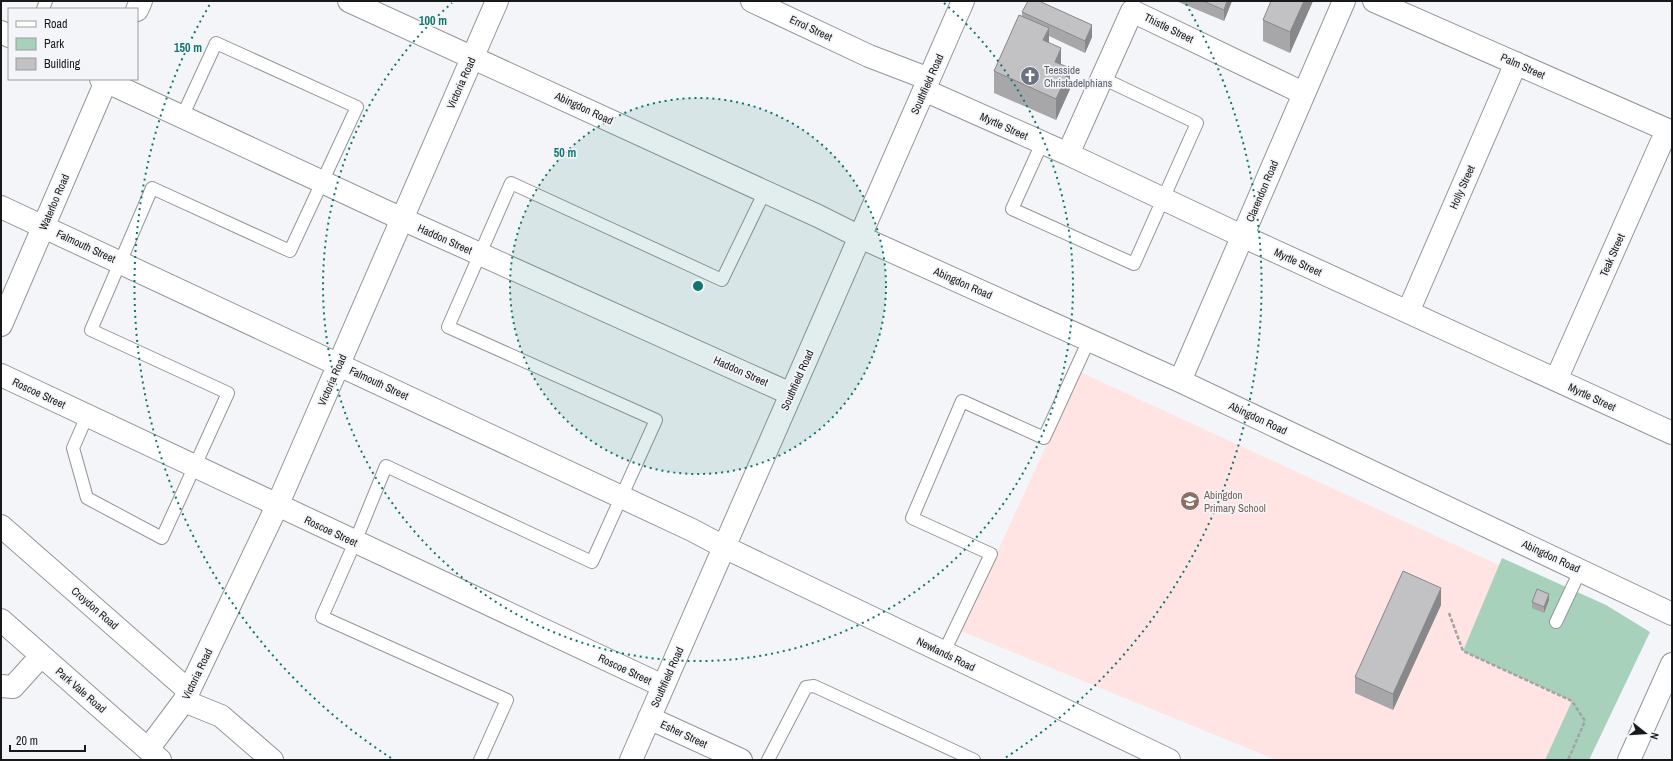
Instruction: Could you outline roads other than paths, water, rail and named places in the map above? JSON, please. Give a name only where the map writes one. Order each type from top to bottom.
[{"type":"street","name":"Abingdon Road","points":[[349,1],[765,191],[860,237],[1180,381],[1662,609]]},
{"type":"street","name":"Victoria Road","points":[[154,755],[187,696],[277,506],[497,1]]},
{"type":"street","name":"Errol Street","points":[[752,1],[869,56],[926,85]]},
{"type":"street","name":"Southfield Road","points":[[631,760],[963,1]]},
{"type":"street","name":"Clarendon Road","points":[[1180,381],[1344,1]]},
{"type":"street","name":"Palm Street","points":[[1374,1],[1670,131]]},
{"type":"street","name":"Thistle Street","points":[[1068,154],[1132,11],[1303,93]]},
{"type":"street","name":"Holly Street","points":[[1408,312],[1516,63]]},
{"type":"street","name":"Haddon Street","points":[[105,80],[402,219],[791,394]]},
{"type":"street","name":"Waterloo Road","points":[[1,325],[105,80]]},
{"type":"street","name":"Myrtle Street","points":[[926,85],[1042,143],[1672,433]]},
{"type":"street","name":"Teak Street","points":[[1556,380],[1670,131]]},
{"type":"street","name":"Falmouth Street","points":[[1,207],[692,530]]},
{"type":"street","name":"Roscoe Street","points":[[1,375],[277,506],[663,686]]},
{"type":"street","name":"Croydon Road","points":[[1,526],[187,696],[221,716],[272,760]]},
{"type":"street","name":"Newlands Road","points":[[692,530],[724,547],[1169,760]]},
{"type":"street","name":"Park Vale Road","points":[[1,620],[154,755]]},
{"type":"street","points":[[1,686],[14,687],[42,656]]},
{"type":"street","points":[[1629,760],[1672,664]]},
{"type":"street","name":"Esher Street","points":[[649,718],[741,760]]},
{"type":"lane","points":[[86,416],[73,448],[87,498],[162,538],[228,393],[91,330],[152,188],[290,251],[357,107],[216,43],[182,117]]},
{"type":"lane","points":[[1042,143],[1012,210],[1134,264],[1197,123],[1102,78]]},
{"type":"lane","points":[[480,760],[507,700],[322,617],[386,466],[592,562],[656,420],[448,327],[511,184],[722,280],[765,191]]},
{"type":"lane","points":[[944,652],[991,554],[912,518],[962,401],[1044,438],[1089,340]]},
{"type":"lane","points":[[1556,622],[1580,570]]},
{"type":"lane","points":[[768,760],[806,686],[814,686],[974,760]]},
{"type":"place","name":"Teesside Christadelphians","points":[[1030,76]]},
{"type":"place","name":"Abingdon Primary School","points":[[1190,501]]}]
